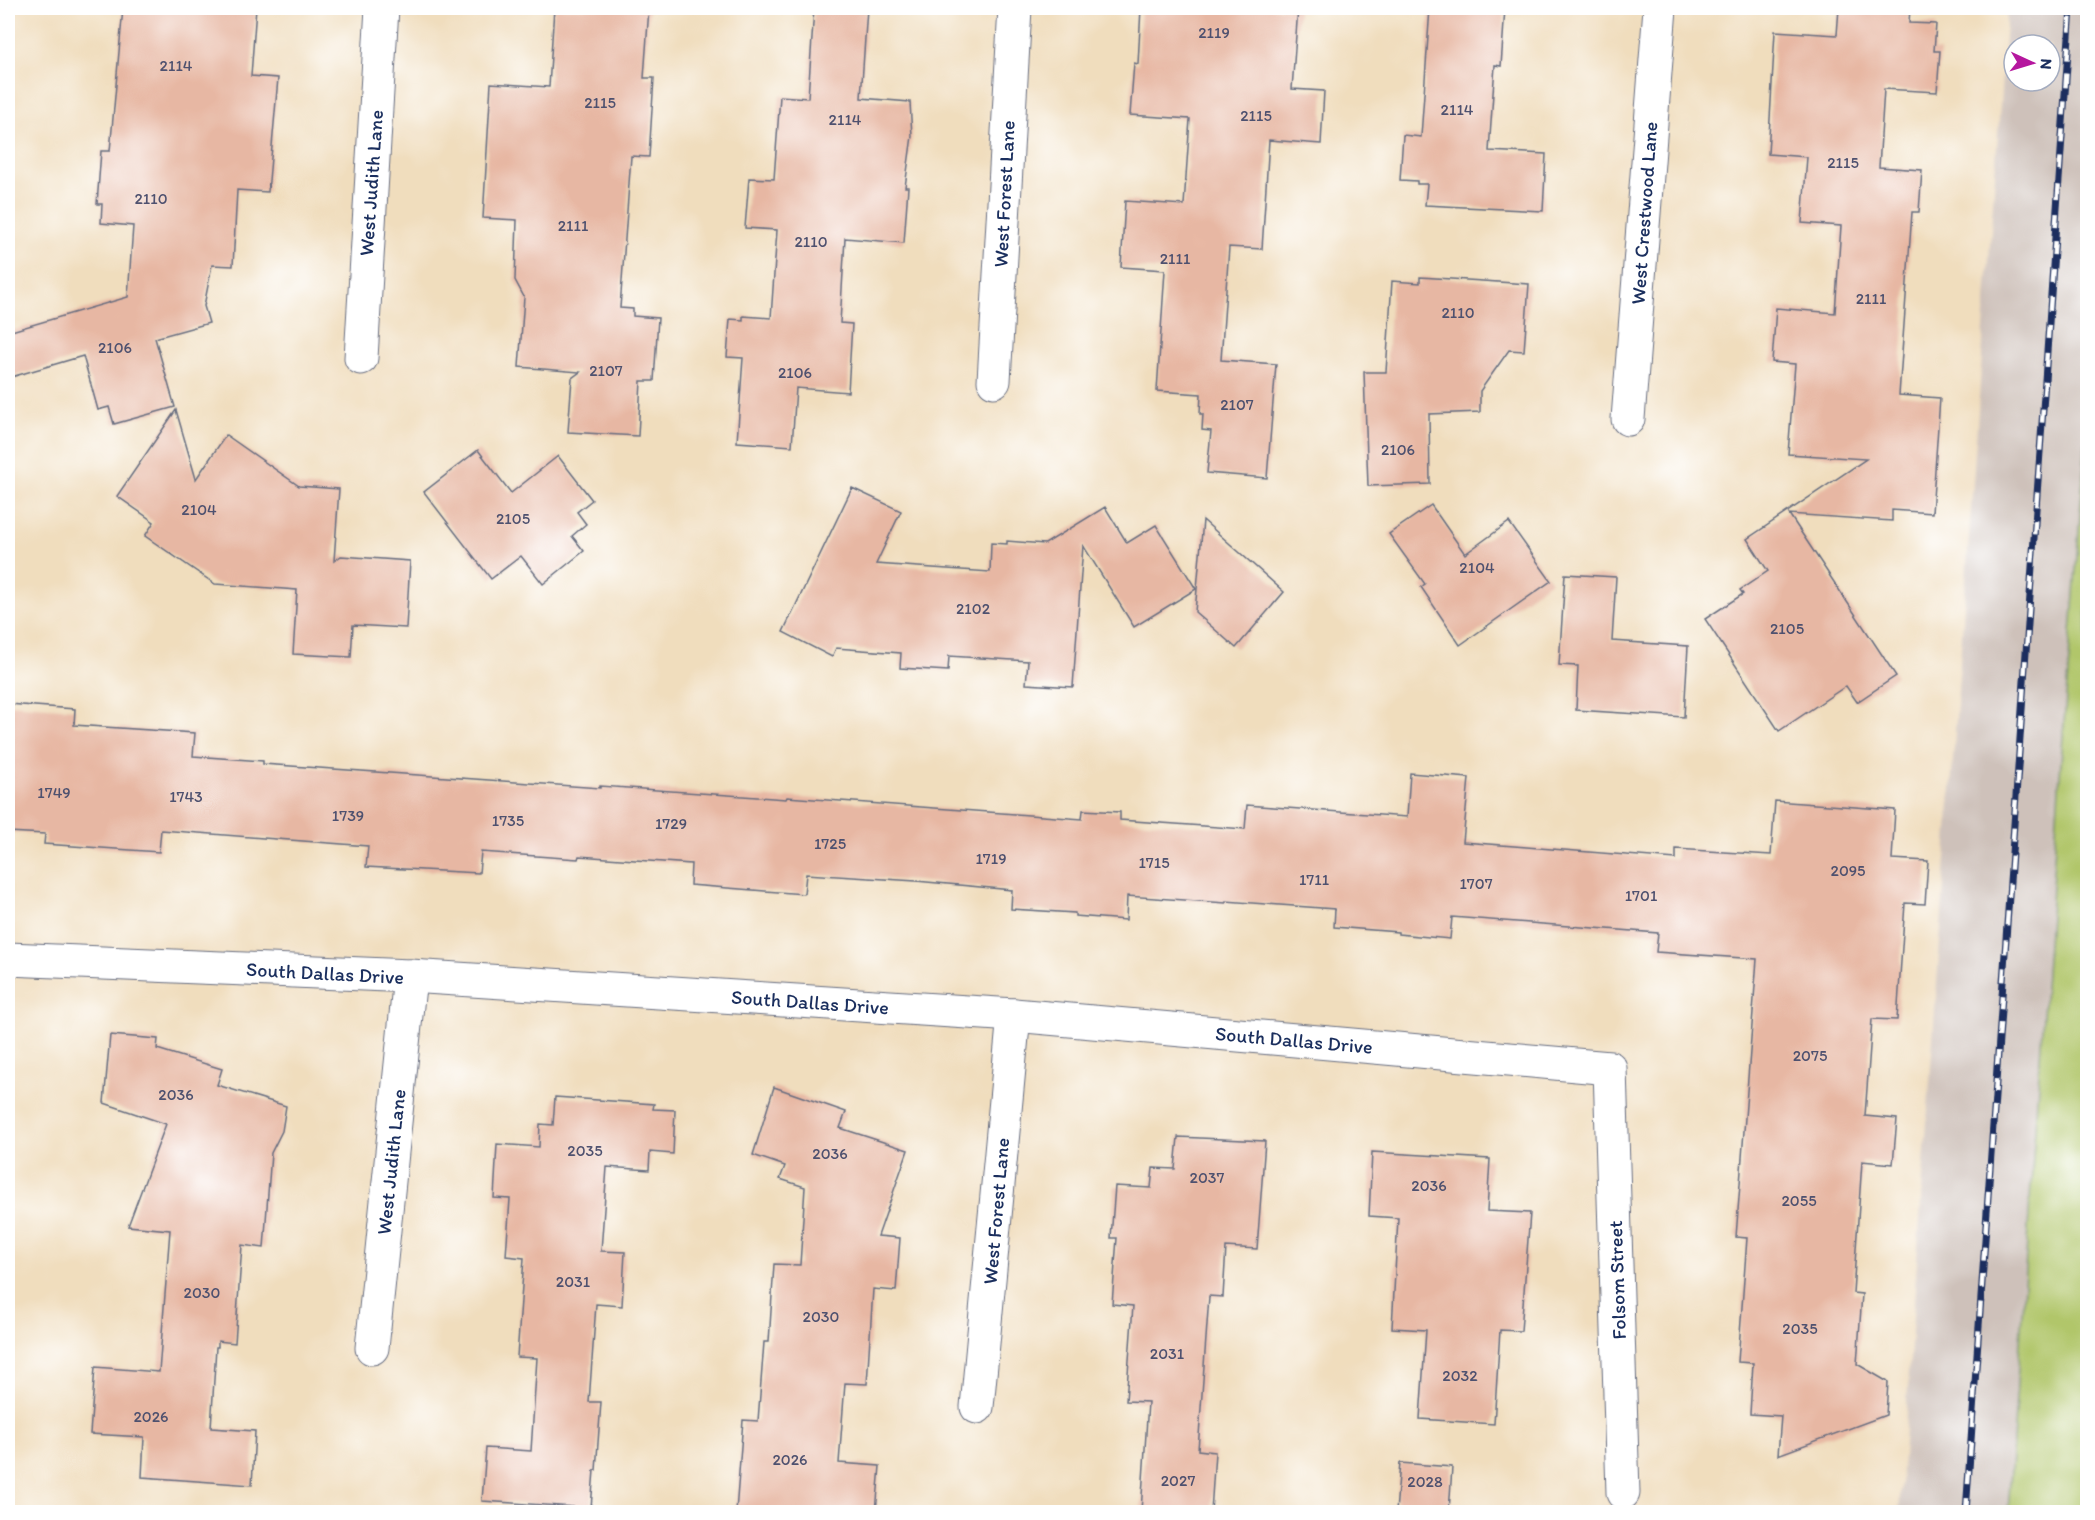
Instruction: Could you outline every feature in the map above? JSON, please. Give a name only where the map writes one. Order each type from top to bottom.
[{"type":"street","name":"West Judith Lane","points":[[361,358],[382,8]]},
{"type":"street","name":"West Forest Lane","points":[[994,381],[1015,8]]},
{"type":"street","name":"West Crestwood Lane","points":[[1628,419],[1660,8]]},
{"type":"street","name":"South Dallas Drive","points":[[8,959],[410,976],[1014,1015],[1610,1068]]},
{"type":"street","name":"West Judith Lane","points":[[372,1348],[410,976]]},
{"type":"street","name":"West Forest Lane","points":[[977,1407],[1014,1015]]},
{"type":"street","name":"Folsom Street","points":[[1610,1068],[1623,1493]]},
{"type":"shaded area","points":[[2007,8],[2087,8],[2087,426],[2008,1512],[1899,1512],[2002,78],[2002,93],[2062,93],[2062,33],[2005,33]]},
{"type":"green space","points":[[2087,426],[2087,1512],[2008,1512],[2059,788]]},
{"type":"building","points":[[123,8],[256,8],[251,76],[278,78],[268,192],[237,190],[233,266],[212,265],[204,306],[209,323],[155,338],[175,407],[114,424],[109,407],[98,410],[83,356],[8,378],[8,332],[128,297],[133,226],[101,223],[102,204],[97,204],[101,151],[110,151]]},
{"type":"building","points":[[554,8],[649,8],[644,78],[654,78],[649,157],[631,156],[620,308],[633,309],[633,316],[658,318],[654,381],[641,381],[638,436],[568,432],[572,378],[580,372],[519,367],[524,297],[515,280],[517,220],[483,218],[491,83],[549,87]]},
{"type":"building","points":[[814,8],[867,8],[861,98],[910,102],[912,136],[905,187],[908,187],[904,243],[845,238],[840,323],[852,324],[848,392],[796,388],[792,446],[737,442],[743,358],[727,357],[730,319],[743,320],[743,316],[771,318],[777,230],[745,228],[749,178],[774,179],[780,96],[808,98]]},
{"type":"building","points":[[1141,8],[1298,8],[1292,89],[1324,91],[1321,144],[1269,140],[1262,249],[1229,247],[1221,360],[1276,364],[1267,478],[1207,473],[1211,431],[1202,430],[1201,394],[1157,391],[1165,270],[1121,267],[1125,201],[1184,205],[1190,119],[1130,115],[1134,63],[1138,64]]},
{"type":"building","points":[[1430,8],[1505,8],[1501,66],[1495,65],[1489,151],[1546,154],[1543,211],[1425,205],[1427,184],[1400,180],[1403,135],[1421,137]]},
{"type":"building","points":[[1839,8],[1910,8],[1909,23],[1936,24],[1934,51],[1940,51],[1937,92],[1884,89],[1879,167],[1922,170],[1919,212],[1912,212],[1899,395],[1940,398],[1932,513],[1892,510],[1892,521],[1789,514],[1896,676],[1857,702],[1846,686],[1779,731],[1705,619],[1743,594],[1740,590],[1768,571],[1747,539],[1866,459],[1788,454],[1795,364],[1772,362],[1776,308],[1835,313],[1841,226],[1802,223],[1807,157],[1768,154],[1775,31],[1837,35]]},
{"type":"building","points":[[1420,277],[1529,284],[1524,351],[1509,350],[1480,391],[1480,412],[1429,414],[1430,484],[1368,486],[1364,372],[1386,372],[1392,281],[1420,283]]},
{"type":"building","points":[[176,410],[196,479],[226,435],[299,486],[339,489],[334,561],[341,556],[410,561],[406,628],[353,625],[351,657],[293,654],[297,590],[215,584],[145,536],[154,522],[117,496]]},
{"type":"building","points":[[478,450],[511,493],[558,456],[592,500],[577,512],[586,524],[572,536],[584,551],[543,584],[521,556],[491,579],[424,492]]},
{"type":"building","points":[[852,488],[901,511],[876,564],[990,572],[991,543],[1007,544],[1007,541],[1045,544],[1105,507],[1127,543],[1156,525],[1196,589],[1134,627],[1083,545],[1073,687],[1026,684],[1028,661],[949,656],[948,671],[900,668],[901,653],[836,648],[832,657],[783,632]]},
{"type":"building","points":[[1431,505],[1465,554],[1509,522],[1551,581],[1460,645],[1421,587],[1425,584],[1389,534]]},
{"type":"building","points":[[1203,520],[1284,592],[1236,648],[1195,612]]},
{"type":"building","points":[[1565,574],[1616,577],[1612,641],[1688,646],[1684,717],[1576,710],[1578,666],[1559,665]]},
{"type":"building","points":[[8,704],[75,709],[74,725],[195,733],[193,756],[263,761],[263,764],[600,788],[600,786],[786,799],[787,797],[1082,819],[1083,810],[1120,812],[1120,820],[1245,829],[1247,805],[1407,817],[1410,773],[1469,778],[1463,842],[1676,859],[1676,849],[1771,855],[1775,801],[1895,810],[1892,859],[1928,861],[1925,904],[1905,903],[1897,1020],[1872,1019],[1865,1116],[1897,1119],[1893,1164],[1862,1161],[1853,1293],[1862,1294],[1857,1364],[1888,1382],[1886,1415],[1778,1455],[1781,1416],[1750,1414],[1753,1363],[1738,1362],[1747,1238],[1736,1237],[1757,959],[1656,952],[1658,933],[1452,917],[1450,939],[1334,927],[1335,909],[1226,901],[1226,903],[1127,896],[1126,920],[1075,916],[1075,913],[1011,909],[1012,890],[916,881],[806,874],[804,894],[690,885],[691,864],[579,856],[578,859],[481,852],[479,873],[366,867],[368,846],[161,830],[159,852],[44,844],[45,834],[8,832]]},
{"type":"building","points":[[110,1035],[158,1039],[157,1049],[222,1069],[217,1085],[286,1106],[282,1131],[271,1153],[264,1248],[242,1245],[235,1343],[218,1341],[218,1347],[216,1347],[211,1428],[255,1431],[252,1485],[142,1477],[144,1437],[90,1434],[95,1367],[159,1372],[170,1230],[128,1226],[166,1124],[104,1103]]},
{"type":"building","points":[[774,1087],[846,1112],[840,1128],[908,1150],[878,1236],[900,1238],[896,1291],[873,1289],[867,1384],[845,1383],[839,1463],[880,1466],[876,1512],[736,1512],[743,1420],[758,1421],[764,1342],[769,1342],[774,1264],[800,1265],[805,1187],[780,1179],[785,1166],[753,1155]]},
{"type":"building","points":[[555,1097],[654,1104],[653,1109],[675,1110],[673,1154],[650,1152],[649,1170],[607,1167],[601,1251],[625,1252],[622,1306],[596,1304],[589,1402],[601,1402],[591,1508],[482,1501],[486,1448],[531,1451],[537,1358],[517,1357],[524,1258],[506,1256],[510,1199],[494,1198],[497,1144],[539,1147],[540,1124],[553,1125]]},
{"type":"building","points":[[1178,1137],[1265,1141],[1257,1249],[1226,1247],[1223,1297],[1209,1296],[1198,1450],[1215,1452],[1211,1512],[1141,1512],[1148,1402],[1126,1401],[1133,1306],[1112,1304],[1117,1238],[1111,1238],[1115,1186],[1151,1188],[1153,1168],[1175,1169]]},
{"type":"building","points":[[1372,1152],[1490,1159],[1487,1211],[1530,1213],[1521,1331],[1500,1330],[1494,1424],[1420,1419],[1426,1330],[1392,1328],[1398,1218],[1369,1216]]},
{"type":"building","points":[[1400,1463],[1452,1467],[1449,1512],[1396,1512]]},
{"type":"railway","points":[[1966,1512],[2071,8]]}]
